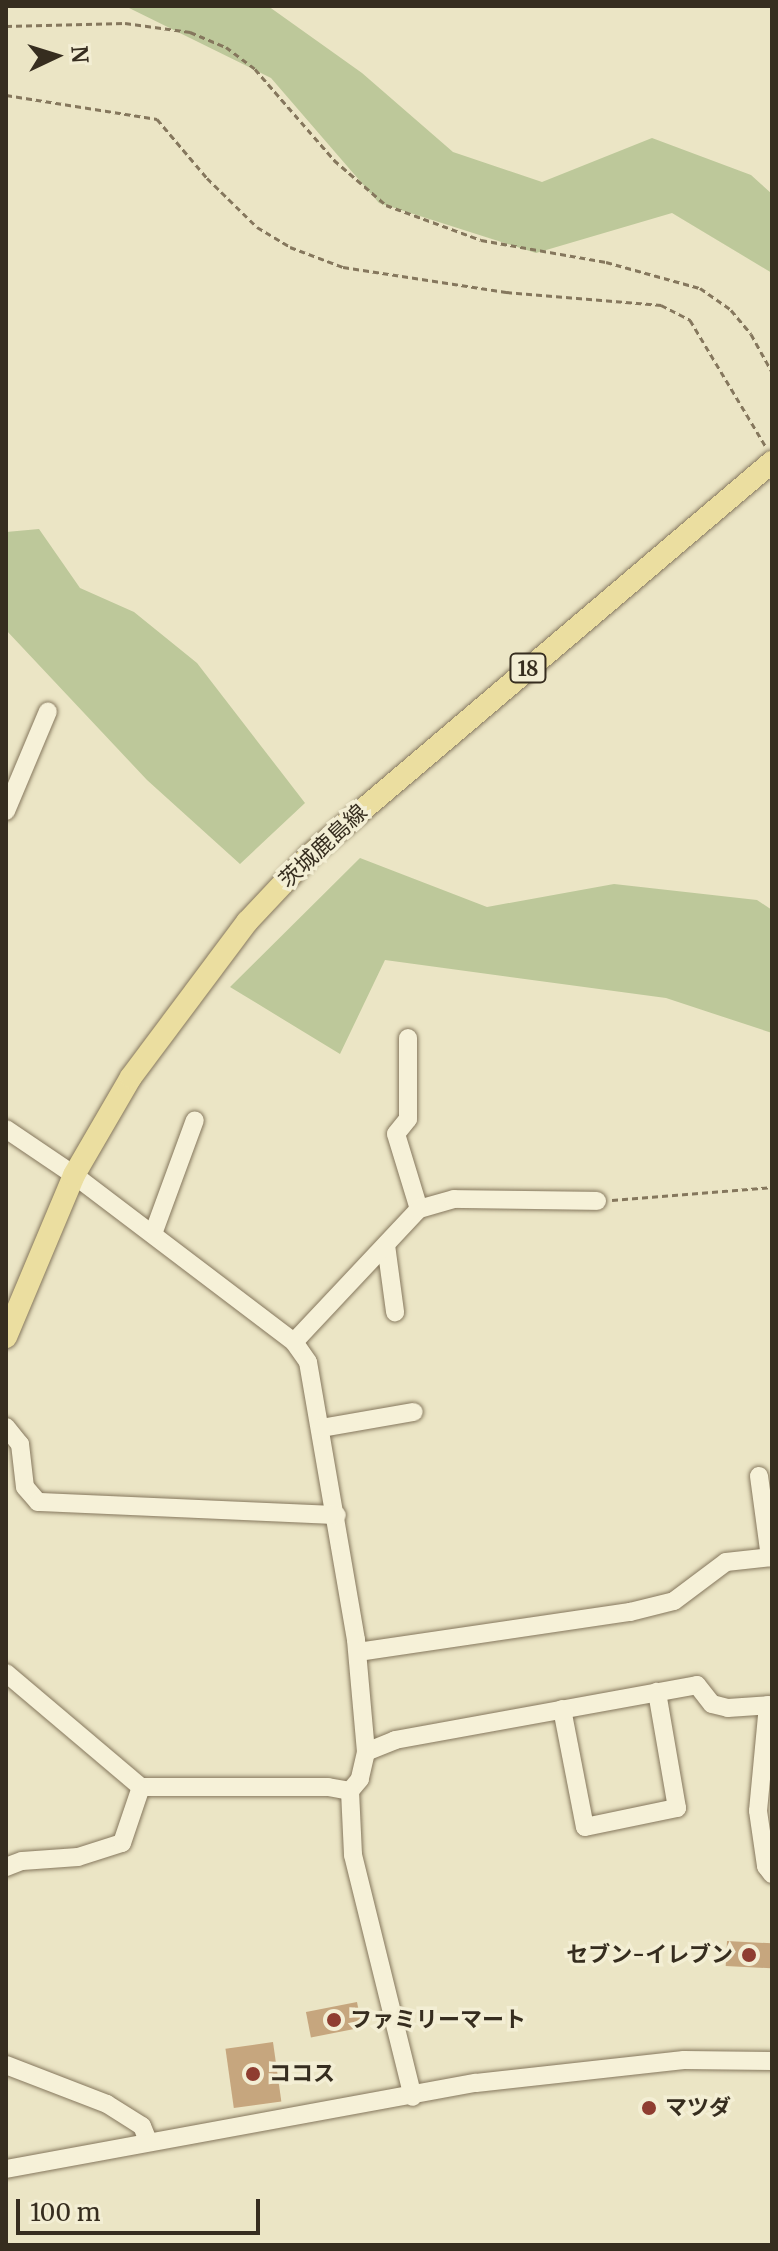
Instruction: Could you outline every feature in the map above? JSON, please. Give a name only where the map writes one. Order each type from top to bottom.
[{"type":"main road","name":"茨城鹿島線","points":[[6,1337],[74,1175],[131,1077],[247,922],[287,878],[375,798],[772,462]]},
{"type":"street","points":[[6,811],[48,711]]},
{"type":"street","points":[[408,1038],[408,1119],[396,1134],[419,1209]]},
{"type":"street","points":[[153,1234],[195,1120]]},
{"type":"street","points":[[6,1129],[74,1175],[294,1342],[308,1362],[337,1515],[358,1652],[366,1752],[360,1779],[350,1791],[353,1855],[413,2097]]},
{"type":"street","points":[[294,1342],[419,1209],[454,1199],[597,1201]]},
{"type":"street","points":[[386,1245],[395,1312]]},
{"type":"street","points":[[321,1428],[414,1412]]},
{"type":"street","points":[[6,1427],[20,1444],[25,1487],[38,1502],[337,1515]]},
{"type":"street","points":[[358,1652],[630,1612],[674,1601],[726,1562],[771,1557],[759,1476]]},
{"type":"street","points":[[6,1673],[141,1787],[328,1787],[350,1791]]},
{"type":"street","points":[[366,1752],[395,1740],[697,1685],[712,1704],[728,1708],[770,1705],[758,1811],[766,1866],[772,1874]]},
{"type":"street","points":[[562,1709],[585,1827],[677,1808],[657,1692]]},
{"type":"street","points":[[6,1867],[22,1861],[78,1857],[122,1843],[130,1827],[141,1787]]},
{"type":"street","points":[[6,2169],[148,2141],[413,2097],[476,2083],[684,2060],[772,2061]]},
{"type":"street","points":[[6,2065],[107,2104],[142,2126],[148,2141]]},
{"type":"path","points":[[6,26],[125,23],[190,32],[226,47],[255,69],[334,160],[386,205],[481,240],[606,262],[700,288],[731,310],[751,334],[772,372]]},
{"type":"path","points":[[6,95],[157,119],[207,178],[257,227],[290,247],[343,267],[506,292],[661,305],[690,320],[756,431]]},
{"type":"path","points":[[597,1201],[772,1187]]},
{"type":"green space","points":[[125,6],[268,6],[362,73],[453,152],[542,182],[652,138],[751,175],[772,194],[772,273],[672,213],[536,253],[379,203],[271,78]]},
{"type":"green space","points":[[39,529],[80,588],[134,612],[197,663],[305,803],[240,864],[147,780],[6,630],[6,532]]},
{"type":"green space","points":[[360,858],[487,907],[614,884],[757,900],[772,910],[772,1033],[666,998],[385,960],[340,1054],[230,987]]},
{"type":"building","name":"セブン-イレブン","points":[[727,1941],[772,1943],[771,1968],[726,1966]]},
{"type":"building","name":"ファミリーマート","points":[[357,2002],[362,2028],[311,2037],[306,2012]]},
{"type":"building","name":"ココス","points":[[273,2042],[281,2101],[234,2108],[225,2049]]},
{"type":"place","name":"セブン-イレブン","points":[[749,1955]]},
{"type":"place","name":"ファミリーマート","points":[[334,2020]]},
{"type":"place","name":"ココス","points":[[253,2074]]},
{"type":"place","name":"マツダ","points":[[649,2108]]}]
